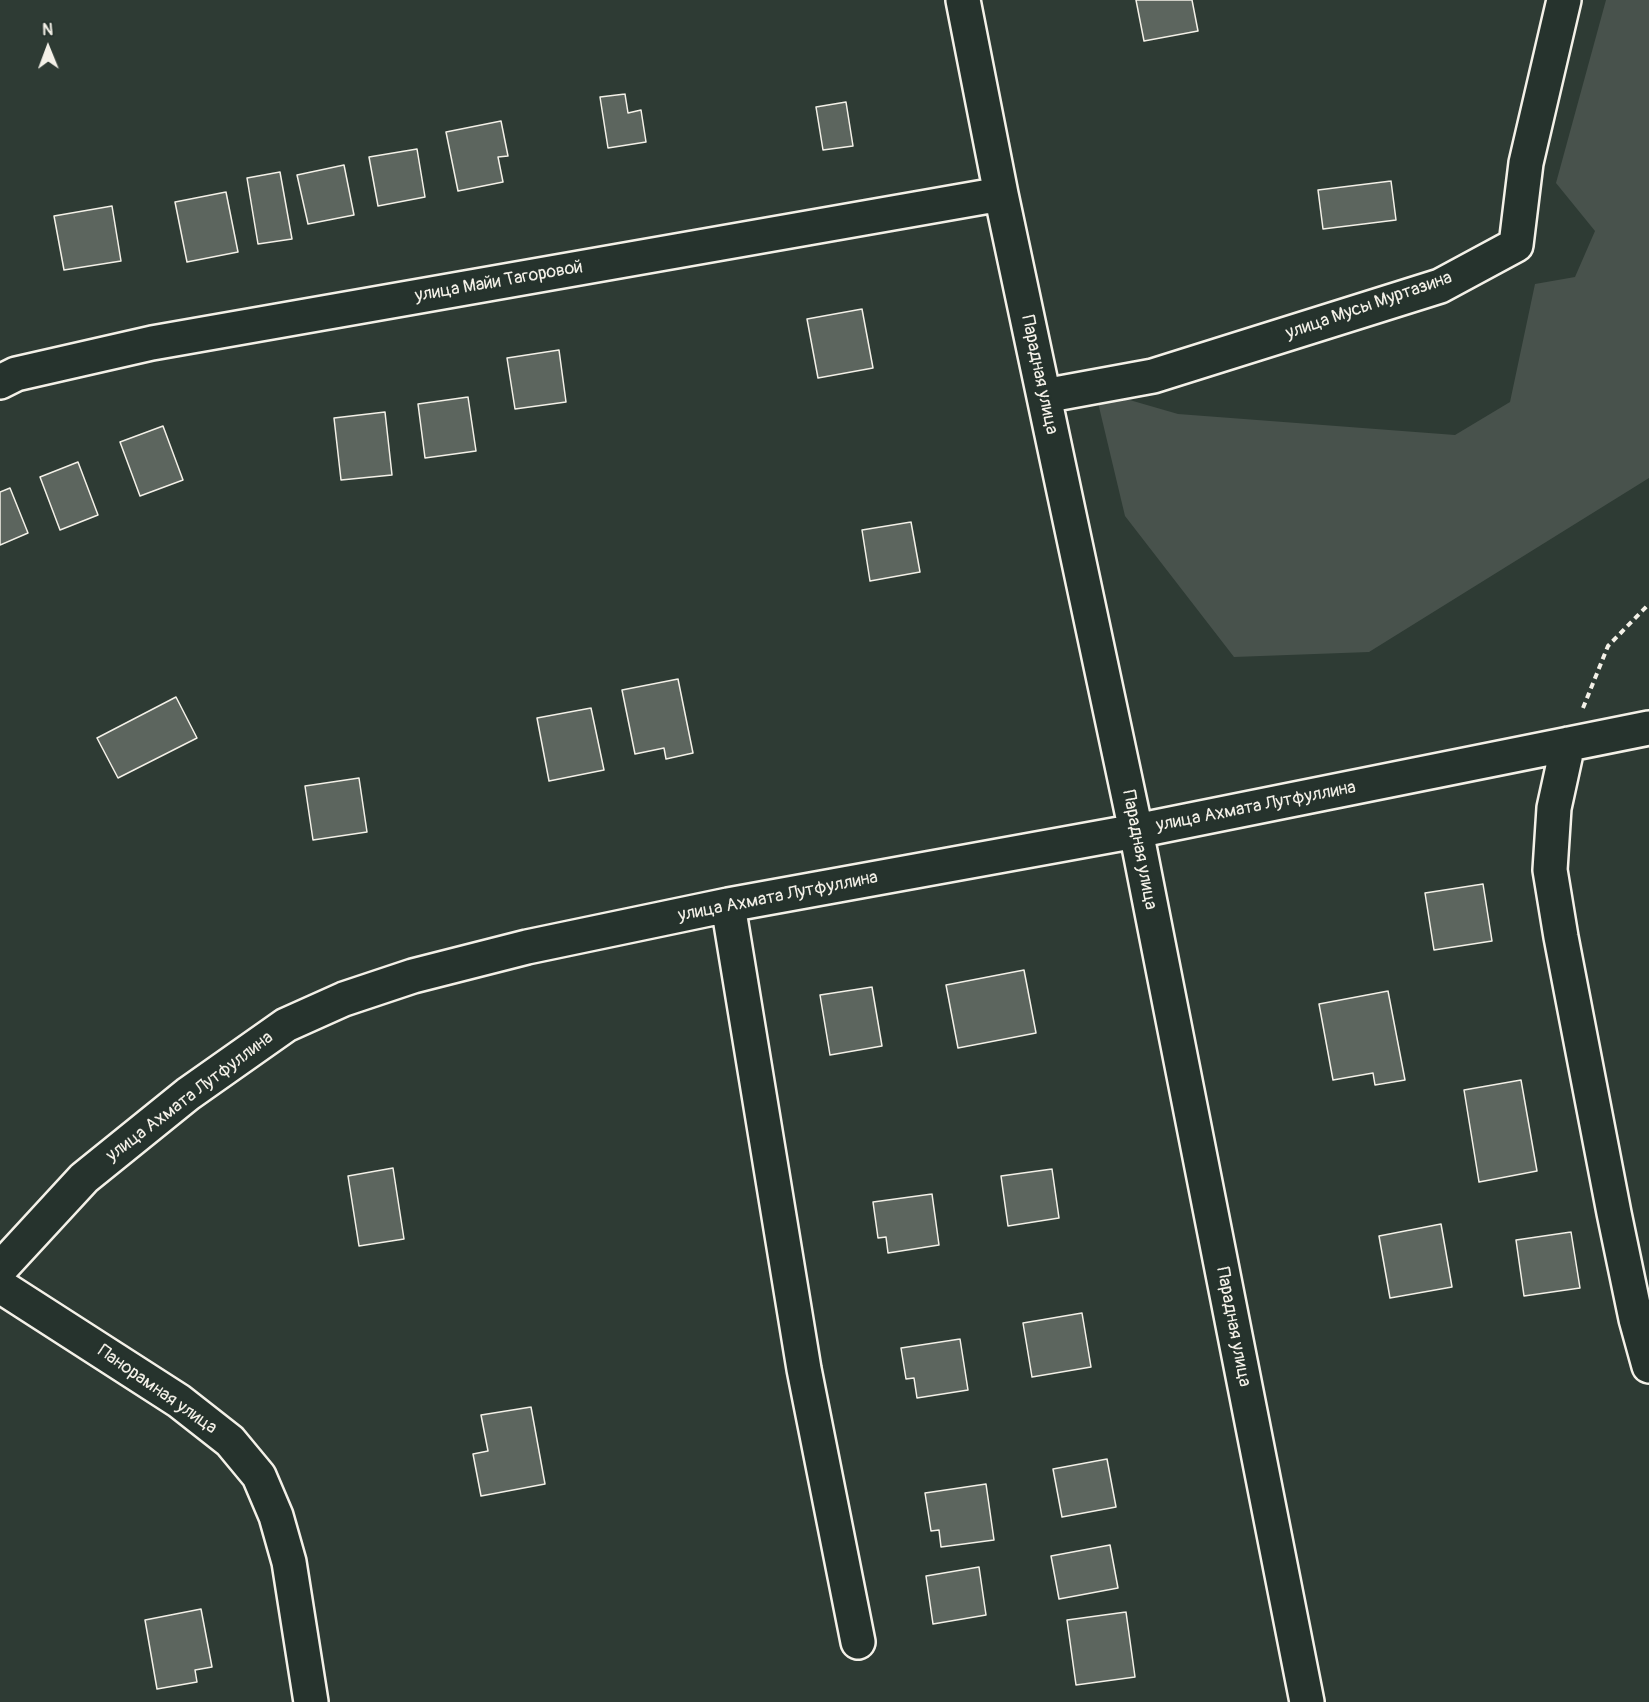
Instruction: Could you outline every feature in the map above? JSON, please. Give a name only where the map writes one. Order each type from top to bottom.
[{"type":"street","name":"Парадная улица","points":[[963,0],[1001,194],[1136,831],[1307,1702]]},
{"type":"street","name":"улица Мусы Муртазина","points":[[1044,396],[1153,376],[1440,286],[1516,245],[1526,163],[1564,0]]},
{"type":"street","name":"улица Майи Тагоровой","points":[[0,382],[16,374],[152,343],[1001,194]]},
{"type":"street","name":"улица Ахмата Лутфуллина","points":[[0,1269],[84,1178],[188,1094],[286,1025],[344,999],[413,976],[527,947],[728,905],[1136,831],[1649,728]]},
{"type":"street","points":[[1568,744],[1554,808],[1550,870],[1616,1224],[1636,1319],[1649,1365]]},
{"type":"street","points":[[728,905],[804,1369],[858,1641]]},
{"type":"street","name":"Панорамная улица","points":[[0,1286],[179,1401],[230,1441],[259,1476],[276,1516],[289,1562],[311,1702]]},
{"type":"path","points":[[1568,744],[1608,646],[1649,604]]},
{"type":"shaded area","points":[[1606,0],[1649,0],[1649,478],[1369,652],[1234,657],[1125,516],[1095,390],[1178,414],[1455,435],[1510,402],[1535,284],[1575,277],[1595,231],[1556,183]]},
{"type":"building","points":[[1136,0],[1192,0],[1198,31],[1144,41]]},
{"type":"building","points":[[625,94],[628,113],[641,110],[646,142],[608,148],[600,97]]},
{"type":"building","points":[[846,102],[853,146],[823,150],[816,107]]},
{"type":"building","points":[[501,121],[508,156],[498,157],[503,182],[458,191],[446,132]]},
{"type":"building","points":[[417,149],[425,197],[378,206],[369,157]]},
{"type":"building","points":[[344,165],[354,215],[308,224],[297,175]]},
{"type":"building","points":[[280,172],[292,239],[258,244],[247,178]]},
{"type":"building","points":[[1391,181],[1396,220],[1323,229],[1318,190]]},
{"type":"building","points":[[226,192],[238,252],[187,262],[175,202]]},
{"type":"building","points":[[112,206],[121,261],[64,270],[54,216]]},
{"type":"building","points":[[862,309],[873,368],[818,378],[807,319]]},
{"type":"building","points":[[559,350],[566,402],[515,409],[507,358]]},
{"type":"building","points":[[468,397],[476,451],[425,458],[418,404]]},
{"type":"building","points":[[385,412],[392,475],[341,480],[334,418]]},
{"type":"building","points":[[163,426],[183,480],[140,496],[120,442]]},
{"type":"building","points":[[78,462],[98,515],[60,530],[40,477]]},
{"type":"building","points":[[10,488],[28,533],[0,545],[0,492]]},
{"type":"building","points":[[911,522],[920,572],[870,581],[862,530]]},
{"type":"building","points":[[678,679],[693,753],[666,759],[664,748],[635,754],[622,690]]},
{"type":"building","points":[[176,697],[197,738],[118,778],[97,738]]},
{"type":"building","points":[[591,708],[604,770],[549,781],[537,718]]},
{"type":"building","points":[[359,778],[367,832],[313,840],[305,786]]},
{"type":"building","points":[[1483,884],[1492,941],[1434,950],[1425,893]]},
{"type":"building","points":[[1024,970],[1036,1033],[958,1048],[946,985]]},
{"type":"building","points":[[872,987],[882,1046],[830,1055],[820,995]]},
{"type":"building","points":[[1388,991],[1405,1080],[1375,1085],[1373,1073],[1333,1080],[1319,1004]]},
{"type":"building","points":[[1521,1080],[1537,1171],[1479,1182],[1464,1090]]},
{"type":"building","points":[[393,1168],[404,1239],[359,1246],[348,1176]]},
{"type":"building","points":[[1052,1169],[1059,1218],[1008,1226],[1001,1176]]},
{"type":"building","points":[[932,1194],[939,1245],[888,1253],[886,1237],[878,1238],[873,1202]]},
{"type":"building","points":[[1441,1224],[1452,1287],[1390,1298],[1379,1236]]},
{"type":"building","points":[[1571,1232],[1580,1288],[1524,1296],[1516,1240]]},
{"type":"building","points":[[1082,1313],[1091,1367],[1032,1377],[1023,1323]]},
{"type":"building","points":[[960,1339],[968,1390],[917,1398],[914,1378],[906,1379],[901,1348]]},
{"type":"building","points":[[531,1407],[545,1484],[481,1496],[473,1454],[488,1451],[481,1415]]},
{"type":"building","points":[[1107,1459],[1116,1507],[1062,1517],[1053,1469]]},
{"type":"building","points":[[986,1484],[994,1540],[941,1547],[939,1530],[931,1531],[925,1493]]},
{"type":"building","points":[[1110,1545],[1118,1588],[1059,1599],[1051,1556]]},
{"type":"building","points":[[979,1567],[986,1615],[933,1624],[926,1576]]},
{"type":"building","points":[[201,1609],[212,1667],[195,1670],[197,1682],[157,1689],[145,1620]]},
{"type":"building","points":[[1126,1612],[1135,1677],[1076,1685],[1067,1620]]}]
